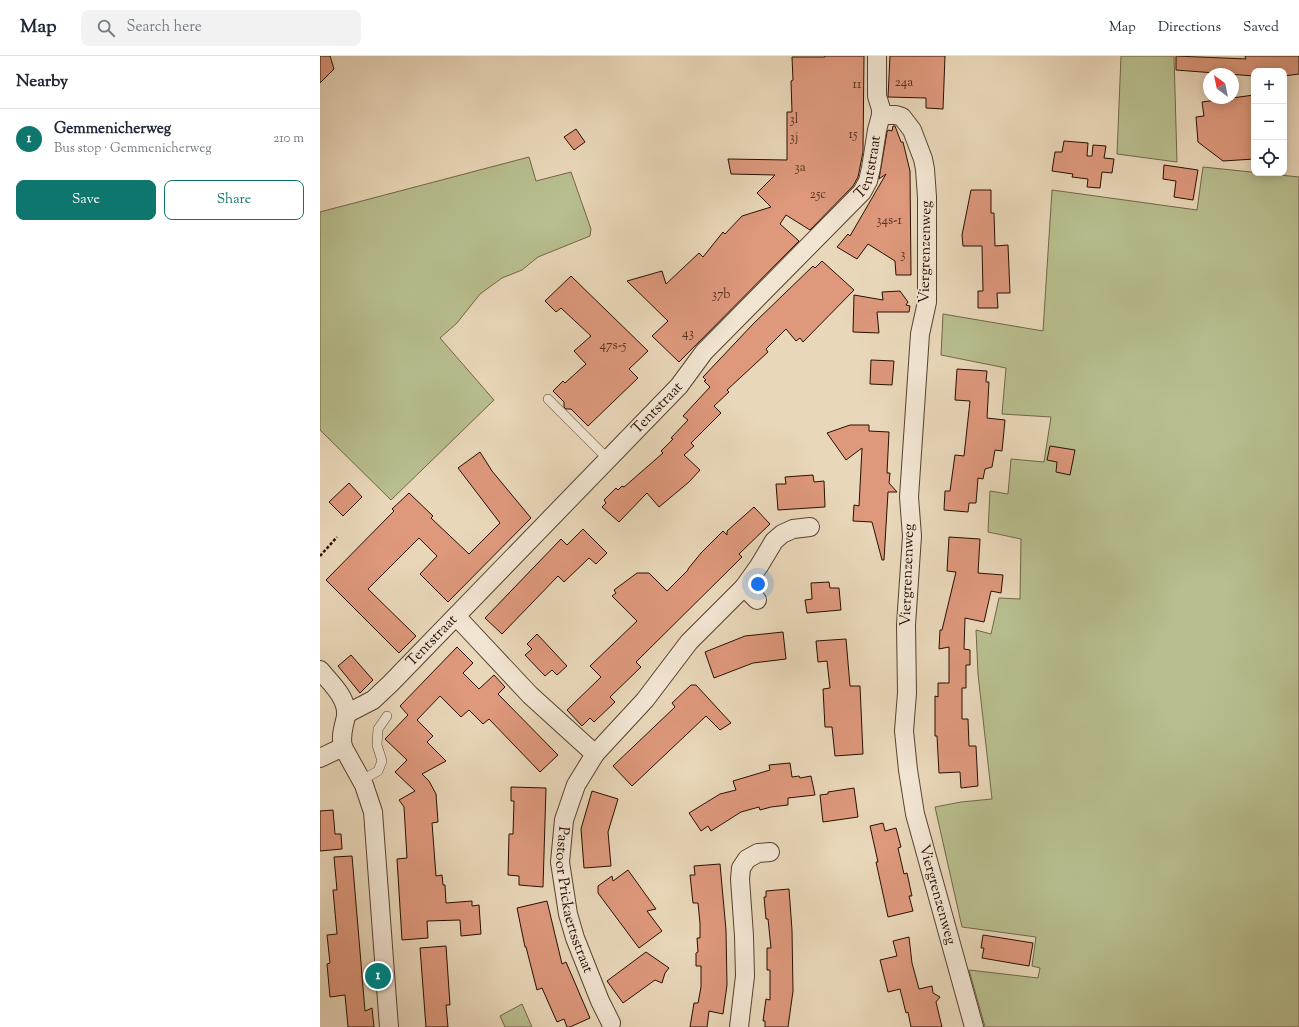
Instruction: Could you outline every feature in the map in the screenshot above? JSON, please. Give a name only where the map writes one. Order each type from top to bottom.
[{"type":"street","name":"Tentstraat","points":[[346,714],[378,696],[679,386],[704,352],[862,192],[871,168],[881,115],[877,89],[877,56]]},
{"type":"street","name":"Viergrenzenweg","points":[[881,115],[896,115],[902,117],[912,130],[923,159],[927,197],[927,302],[920,334],[909,497],[912,536],[906,619],[907,693],[904,731],[915,814],[974,1027]]},
{"type":"street","name":"Pastoor Prickaertsstraat","points":[[611,1023],[600,1001],[573,932],[568,914],[560,862],[564,820],[576,785],[596,754],[645,700],[688,642],[744,587],[760,566],[774,541],[782,534],[793,529],[810,527]]},
{"type":"street","points":[[744,587],[757,600]]},
{"type":"street","points":[[456,616],[530,695],[596,754]]},
{"type":"street","points":[[320,670],[341,696],[345,706],[346,714],[341,732],[341,740],[343,747],[362,780],[373,812],[389,1027]]},
{"type":"street","points":[[320,758],[343,747]]},
{"type":"street","points":[[739,1027],[745,976],[740,879],[742,868],[747,859],[758,854],[770,852]]},
{"type":"lane","points":[[548,399],[608,459]]},
{"type":"lane","points":[[362,780],[378,771],[382,761],[377,745],[378,729],[387,716]]},
{"type":"path","points":[[320,556],[337,537]]},
{"type":"green space","points":[[1121,56],[1174,56],[1177,162],[1117,154]]},
{"type":"green space","points":[[529,157],[536,181],[571,172],[591,229],[590,236],[538,257],[522,270],[502,278],[480,294],[457,323],[440,338],[494,400],[391,500],[320,430],[320,212]]},
{"type":"green space","points":[[1203,167],[1251,172],[1251,176],[1299,177],[1299,1027],[985,1027],[969,970],[1038,978],[1040,968],[1032,966],[1036,937],[962,927],[935,807],[961,802],[992,799],[978,674],[976,630],[991,634],[999,598],[1020,599],[1021,539],[988,532],[990,491],[1008,494],[1011,459],[1044,462],[1051,417],[1002,414],[1006,368],[941,355],[943,314],[1043,331],[1052,190],[1197,210]]},
{"type":"green space","points":[[522,1004],[532,1027],[505,1027],[500,1016]]},
{"type":"building","points":[[320,56],[330,56],[334,69],[320,83]]},
{"type":"building","points":[[864,56],[863,152],[858,177],[853,186],[810,230],[786,215],[780,224],[799,241],[679,362],[652,336],[668,321],[627,281],[662,271],[666,284],[699,253],[703,257],[723,232],[725,234],[742,216],[771,207],[757,193],[775,175],[731,174],[728,159],[787,160],[787,112],[792,112],[792,57]]},
{"type":"building","points":[[890,56],[945,56],[943,109],[926,108],[926,98],[888,97]]},
{"type":"building","points":[[1176,56],[1246,59],[1245,56],[1299,56],[1299,74],[1287,76],[1287,68],[1251,68],[1251,76],[1239,75],[1239,68],[1203,68],[1203,72],[1176,70]]},
{"type":"building","points":[[1251,95],[1251,159],[1223,161],[1198,142],[1196,117],[1204,116],[1202,102],[1203,104],[1239,104],[1239,97]]},
{"type":"building","points":[[893,126],[895,126],[901,142],[903,142],[910,171],[911,275],[896,275],[895,261],[868,244],[857,259],[837,247],[848,234],[850,236],[886,174],[879,179],[887,132],[888,130],[892,131]]},
{"type":"building","points":[[576,129],[585,142],[574,150],[564,137]]},
{"type":"building","points":[[1064,141],[1088,143],[1087,156],[1092,156],[1093,145],[1106,146],[1104,158],[1114,159],[1112,173],[1102,172],[1100,188],[1087,187],[1088,179],[1072,177],[1073,174],[1052,171],[1055,152],[1062,152]]},
{"type":"building","points":[[1164,165],[1198,170],[1193,200],[1174,197],[1176,181],[1163,179]]},
{"type":"building","points":[[971,190],[991,190],[991,213],[994,213],[995,246],[1008,245],[1010,293],[997,293],[998,308],[978,308],[978,291],[983,291],[982,246],[963,246],[962,235]]},
{"type":"building","points":[[822,261],[854,290],[803,342],[800,338],[796,341],[786,329],[766,349],[768,352],[727,390],[729,392],[714,406],[721,413],[691,443],[694,446],[684,455],[700,470],[689,482],[659,507],[647,493],[619,522],[602,507],[606,503],[604,500],[616,488],[618,490],[622,486],[624,487],[663,453],[661,451],[688,420],[683,416],[710,387],[704,381],[706,380],[703,377],[753,324],[813,266],[815,268]]},
{"type":"building","points":[[571,276],[648,351],[629,369],[638,378],[588,426],[571,409],[566,409],[564,407],[564,402],[553,391],[563,381],[565,383],[586,364],[574,351],[591,336],[561,308],[556,312],[545,301]]},
{"type":"building","points":[[900,291],[908,302],[906,305],[910,306],[909,312],[877,312],[879,333],[853,332],[854,295],[883,300],[882,292]]},
{"type":"building","points":[[871,360],[894,361],[892,385],[870,384]]},
{"type":"building","points":[[957,369],[987,371],[986,382],[989,382],[987,418],[1005,420],[1002,451],[995,450],[992,467],[985,469],[983,479],[978,478],[976,503],[969,503],[968,512],[944,510],[945,491],[950,491],[955,455],[964,456],[970,401],[955,400]]},
{"type":"building","points":[[850,425],[869,425],[869,431],[889,432],[887,473],[890,473],[889,483],[897,492],[888,492],[884,560],[882,560],[872,522],[853,521],[854,505],[859,506],[862,448],[846,460],[827,433]]},
{"type":"building","points":[[1050,446],[1075,450],[1070,475],[1056,472],[1057,462],[1047,460]]},
{"type":"building","points":[[480,452],[492,471],[531,518],[448,602],[420,574],[437,556],[419,538],[368,589],[416,636],[399,653],[326,580],[394,511],[392,509],[409,493],[433,516],[431,518],[469,554],[500,523],[458,468]]},
{"type":"building","points":[[813,475],[814,482],[824,481],[825,507],[778,510],[776,484],[786,484],[785,477]]},
{"type":"building","points":[[349,483],[362,497],[343,516],[329,502]]},
{"type":"building","points":[[754,507],[770,524],[739,554],[742,557],[636,662],[641,667],[610,697],[615,702],[594,722],[590,718],[582,726],[567,710],[601,677],[590,666],[637,621],[612,596],[616,593],[614,590],[637,573],[649,573],[667,591],[723,531],[727,535],[727,531]]},
{"type":"building","points":[[583,529],[607,553],[596,564],[589,558],[564,582],[558,576],[502,634],[485,618],[561,539],[567,545]]},
{"type":"building","points":[[949,537],[980,539],[978,573],[1003,575],[1001,593],[991,591],[984,622],[965,618],[964,649],[970,650],[970,665],[966,665],[966,688],[962,688],[962,719],[968,719],[969,746],[976,746],[978,786],[961,788],[960,772],[939,773],[937,736],[935,736],[935,696],[938,697],[938,683],[949,683],[949,647],[939,649],[940,630],[942,630],[956,572],[947,571]]},
{"type":"building","points":[[829,582],[830,588],[839,588],[841,610],[807,613],[805,600],[812,599],[811,583]]},
{"type":"building","points":[[783,632],[786,659],[753,663],[714,678],[705,652],[745,636]]},
{"type":"building","points":[[537,634],[567,666],[557,675],[552,670],[545,676],[525,655],[532,649],[527,644]]},
{"type":"building","points":[[846,639],[850,686],[860,686],[863,754],[835,756],[832,727],[825,727],[823,689],[830,688],[827,661],[818,662],[816,641]]},
{"type":"building","points":[[457,647],[473,663],[463,673],[479,689],[494,675],[505,687],[498,694],[558,755],[540,772],[489,719],[483,724],[469,710],[461,717],[440,696],[417,720],[433,736],[427,742],[446,761],[422,774],[429,781],[436,794],[438,822],[432,823],[436,876],[442,875],[443,885],[445,885],[446,903],[472,901],[472,906],[479,905],[481,934],[461,936],[460,920],[427,921],[428,938],[402,940],[397,859],[407,858],[404,807],[399,800],[415,791],[395,772],[407,760],[385,739],[408,715],[400,706]]},
{"type":"building","points":[[351,655],[373,680],[360,693],[338,666]]},
{"type":"building","points":[[691,685],[696,685],[731,723],[720,730],[706,716],[632,786],[613,766],[675,707],[672,703]]},
{"type":"building","points":[[790,763],[792,777],[799,776],[800,778],[811,776],[815,795],[788,798],[788,805],[760,810],[759,807],[741,812],[711,831],[708,826],[701,831],[689,813],[720,794],[736,790],[733,781],[770,770],[769,765]]},
{"type":"building","points":[[511,787],[546,788],[543,887],[519,885],[519,876],[508,875],[509,834],[513,834],[514,801],[511,801]]},
{"type":"building","points":[[854,788],[858,817],[823,822],[820,795],[828,794],[828,792]]},
{"type":"building","points":[[592,791],[618,799],[608,832],[611,866],[584,868],[581,829]]},
{"type":"building","points":[[333,810],[335,834],[341,834],[342,849],[320,851],[320,811]]},
{"type":"building","points":[[883,823],[885,831],[896,828],[901,847],[898,848],[904,874],[907,873],[912,896],[909,896],[913,911],[888,917],[870,826]]},
{"type":"building","points":[[352,856],[365,1011],[372,1008],[374,1027],[348,1027],[345,995],[330,997],[327,964],[330,963],[327,935],[337,934],[333,890],[337,890],[334,857]]},
{"type":"building","points":[[720,864],[726,930],[727,985],[723,1014],[709,1011],[707,1027],[690,1027],[694,1003],[698,1003],[701,987],[701,966],[696,966],[696,953],[698,952],[697,938],[700,938],[700,923],[698,903],[693,903],[690,875],[695,875],[694,866]]},
{"type":"building","points":[[628,870],[656,909],[647,911],[662,931],[639,948],[598,893],[598,886],[612,876],[613,881]]},
{"type":"building","points":[[789,889],[792,930],[793,991],[788,1027],[765,1027],[765,1021],[763,1021],[766,999],[770,1000],[770,970],[767,970],[767,948],[771,948],[764,897],[766,897],[766,891]]},
{"type":"building","points":[[547,901],[562,964],[566,962],[590,1018],[570,1027],[567,1027],[564,1019],[557,1022],[542,988],[537,990],[525,947],[517,908]]},
{"type":"building","points":[[983,935],[1033,943],[1029,966],[982,958],[984,948],[981,948]]},
{"type":"building","points":[[909,937],[912,963],[919,989],[932,986],[933,993],[940,997],[936,1002],[942,1027],[911,1027],[908,1012],[906,1013],[900,989],[888,992],[880,960],[897,956],[893,941]]},
{"type":"building","points":[[446,946],[450,1005],[446,1005],[448,1027],[426,1027],[420,948]]},
{"type":"building","points":[[646,952],[669,968],[665,973],[662,983],[655,980],[623,1003],[607,981]]},
{"type":"place","name":"Gemmenicherweg","points":[[378,976]]}]
